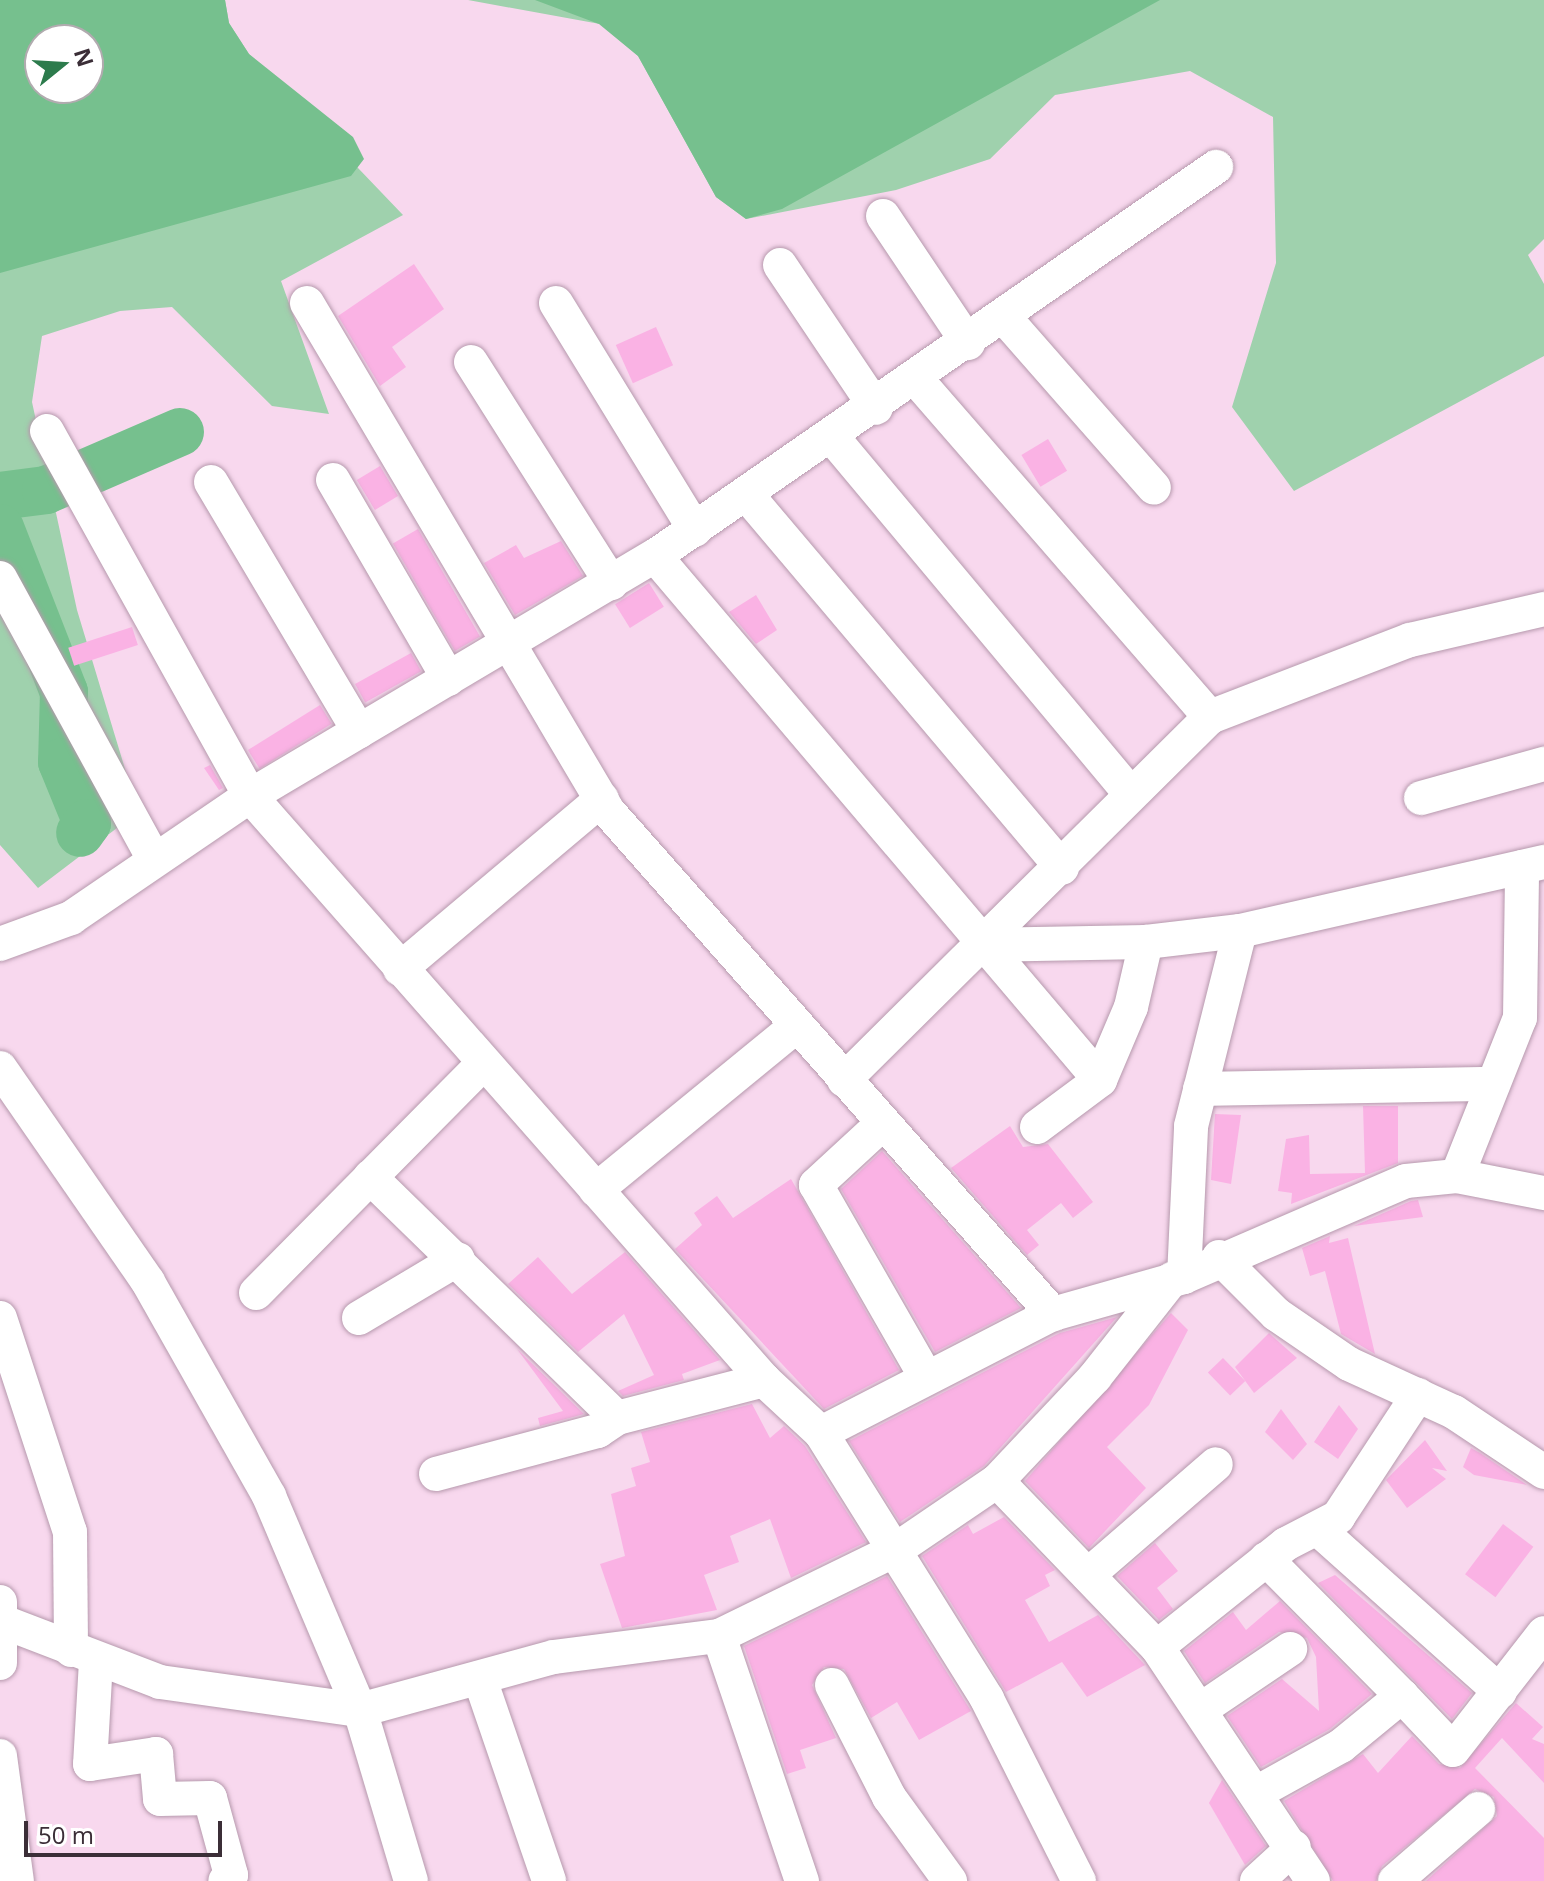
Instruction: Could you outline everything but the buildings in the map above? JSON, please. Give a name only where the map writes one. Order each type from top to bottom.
[{"type":"street","points":[[0,944],[71,918],[153,858],[250,796],[655,556],[917,380],[1216,167]]},
{"type":"street","points":[[883,216],[968,343]]},
{"type":"street","points":[[780,265],[876,408]]},
{"type":"street","points":[[307,303],[602,799],[795,1027],[1053,1314]]},
{"type":"street","points":[[556,303],[695,530]]},
{"type":"street","points":[[1004,317],[1154,488]]},
{"type":"street","points":[[471,362],[611,583]]},
{"type":"street","points":[[917,380],[1210,717]]},
{"type":"street","points":[[47,431],[250,796],[482,1065],[764,1380],[821,1433],[897,1549],[987,1699],[1079,1881]]},
{"type":"street","points":[[833,438],[1131,794]]},
{"type":"street","points":[[333,480],[449,679]]},
{"type":"street","points":[[211,482],[359,731]]},
{"type":"street","points":[[747,495],[1062,868]]},
{"type":"street","points":[[655,556],[934,879],[980,945],[1048,1011],[1100,1080]]},
{"type":"street","points":[[0,578],[153,858]]},
{"type":"street","points":[[844,1080],[1062,868],[1131,794],[1210,717],[1410,640],[1544,609]]},
{"type":"street","points":[[1421,798],[1544,764]]},
{"type":"street","points":[[400,969],[602,799]]},
{"type":"street","points":[[980,945],[1146,942],[1240,931],[1533,864],[1520,1018],[1457,1176]]},
{"type":"street","points":[[0,1663],[1,1612],[84,1656],[160,1682],[360,1710],[554,1657],[719,1636],[897,1549],[997,1481],[1095,1377],[1178,1278],[1191,1126],[1240,931]]},
{"type":"street","points":[[1037,1127],[1100,1080],[1131,1007],[1146,942]]},
{"type":"street","points":[[596,1190],[795,1027]]},
{"type":"street","points":[[256,1293],[482,1065]]},
{"type":"street","points":[[0,1068],[148,1282],[261,1483],[360,1710],[411,1881]]},
{"type":"street","points":[[1200,1089],[1493,1084]]},
{"type":"street","points":[[882,1124],[816,1185],[926,1377]]},
{"type":"street","points":[[821,1433],[1053,1314],[1178,1278],[1219,1257],[1406,1181],[1457,1176],[1539,1182]]},
{"type":"street","points":[[370,1177],[458,1259],[617,1418]]},
{"type":"street","points":[[1219,1257],[1276,1314],[1337,1356],[1418,1395],[1544,1472]]},
{"type":"street","points":[[359,1318],[458,1259]]},
{"type":"street","points":[[0,1318],[70,1532],[84,1656],[90,1764],[156,1754],[160,1799],[210,1798],[231,1875],[225,1881]]},
{"type":"street","points":[[436,1474],[598,1431],[617,1418],[764,1380]]},
{"type":"street","points":[[1157,1647],[1266,1559],[1318,1529],[1353,1501],[1418,1395]]},
{"type":"street","points":[[1088,1575],[1216,1464]]},
{"type":"street","points":[[997,1481],[1157,1647],[1258,1792],[1313,1881]]},
{"type":"street","points":[[1318,1529],[1500,1692]]},
{"type":"street","points":[[1266,1559],[1453,1750],[1544,1633]]},
{"type":"street","points":[[719,1636],[802,1881]]},
{"type":"street","points":[[1200,1710],[1290,1649]]},
{"type":"street","points":[[480,1679],[549,1881]]},
{"type":"street","points":[[832,1685],[889,1797],[950,1881]]},
{"type":"street","points":[[1258,1792],[1341,1746],[1402,1696]]},
{"type":"street","points":[[0,1756],[17,1881]]},
{"type":"street","points":[[1395,1881],[1478,1809]]},
{"type":"street","points":[[1257,1881],[1294,1847]]},
{"type":"shaded area","points":[[0,0],[225,0],[229,23],[249,54],[403,215],[281,281],[329,414],[272,406],[172,307],[120,311],[42,336],[32,402],[77,610],[138,812],[38,888],[0,845]]},
{"type":"shaded area","points":[[0,0],[225,0],[229,23],[249,54],[353,137],[364,159],[351,176],[0,273]]},
{"type":"shaded area","points":[[468,0],[1544,0],[1544,239],[1528,255],[1544,284],[1544,356],[1294,491],[1232,407],[1276,263],[1273,117],[1190,71],[1055,95],[990,159],[896,190],[746,219],[716,197],[638,56],[600,24]]},
{"type":"shaded area","points":[[535,0],[1160,0],[782,209],[746,219],[716,197],[638,56],[599,24]]},
{"type":"waterway","points":[[0,496],[46,490],[180,432]]},
{"type":"waterway","points":[[0,528],[64,692],[62,762],[87,823],[80,833]]}]
